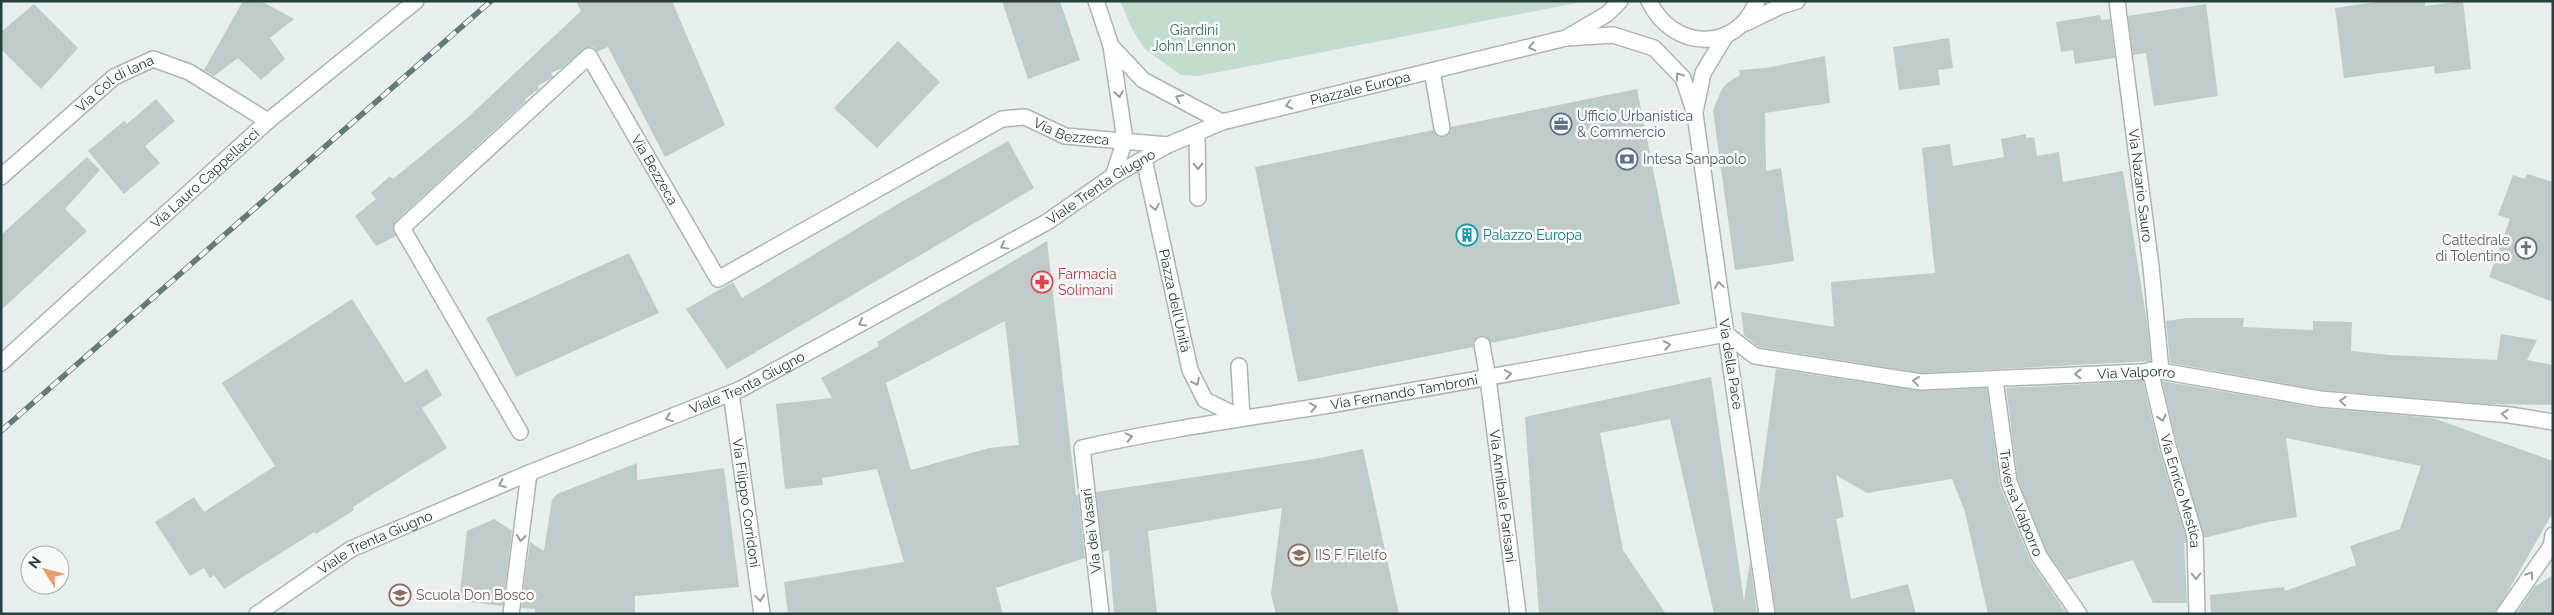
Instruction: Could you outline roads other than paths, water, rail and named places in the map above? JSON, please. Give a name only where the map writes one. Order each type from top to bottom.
[{"type":"street","name":"Via Lauro Cappellacci","points":[[1,363],[268,121],[416,1]]},
{"type":"street","points":[[1096,1],[1111,46],[1125,140],[1113,176]]},
{"type":"street","name":"Piazzale Europa","points":[[1222,122],[1566,38],[1607,14],[1620,1]]},
{"type":"street","points":[[1649,1],[1656,16],[1670,29],[1688,38],[1707,40],[1726,36],[1742,25],[1781,6],[1797,1]]},
{"type":"street","points":[[1742,25],[1753,12],[1758,1]]},
{"type":"street","name":"Via Nazario Sauro","points":[[2117,1],[2151,268],[2155,371]]},
{"type":"street","name":"Via della Pace","points":[[1566,38],[1613,36],[1654,48],[1683,78],[1695,114],[1767,614]]},
{"type":"street","name":"Via della Pace","points":[[1695,114],[1704,73],[1726,36]]},
{"type":"street","points":[[1111,46],[1143,80],[1222,122]]},
{"type":"street","name":"Via Bezzeca","points":[[520,432],[402,228],[589,56],[718,279],[1002,119],[1025,117],[1066,136],[1168,145]]},
{"type":"street","name":"Via Col di lana","points":[[1,176],[114,77],[153,59],[189,72],[268,121]]},
{"type":"street","points":[[1432,71],[1442,128]]},
{"type":"street","name":"Viale Trenta Giugno","points":[[257,614],[351,548],[529,473],[731,393],[1047,222],[1113,176],[1168,145],[1222,122]]},
{"type":"street","points":[[1197,133],[1198,198]]},
{"type":"street","name":"Piazza dell'Unità","points":[[1144,159],[1190,370],[1205,400],[1242,418]]},
{"type":"street","name":"Via Valporro","points":[[1726,334],[1755,356],[1921,382],[2155,371],[2320,399],[2510,415],[2553,422]]},
{"type":"street","name":"Via Fernando Tambroni","points":[[1082,448],[1153,432],[1488,378],[1726,334]]},
{"type":"street","name":"Via Annibale Parisani","points":[[1482,345],[1488,378],[1518,614]]},
{"type":"street","points":[[1239,366],[1242,418]]},
{"type":"street","name":"Via Enrico Mestica","points":[[2155,371],[2168,446],[2195,536],[2197,614]]},
{"type":"street","name":"Traversa Valporro","points":[[1995,380],[2009,482],[2039,556],[2079,614]]},
{"type":"street","name":"Via Filippo Corridoni","points":[[731,393],[762,614]]},
{"type":"street","name":"Via dei Vasari","points":[[1082,448],[1101,614]]},
{"type":"street","points":[[511,614],[529,473]]},
{"type":"street","points":[[2504,614],[2552,543]]},
{"type":"tunnel","points":[[1442,128],[1482,345]]},
{"type":"railway","points":[[1,431],[491,1]]},
{"type":"place","name":"Ufficio Urbanistica & Commercio","points":[[1561,124]]},
{"type":"place","name":"Intesa Sanpaolo","points":[[1627,159]]},
{"type":"place","name":"Palazzo Europa","points":[[1467,235]]},
{"type":"place","name":"Cattedrale di Tolentino","points":[[2526,248]]},
{"type":"place","name":"Farmacia Solimani","points":[[1042,282]]},
{"type":"place","name":"IIS F. Filelfo","points":[[1299,555]]},
{"type":"place","name":"Scuola Don Bosco","points":[[400,595]]},
{"type":"park label","name":"Giardini John Lennon","points":[[1194,38]]}]
